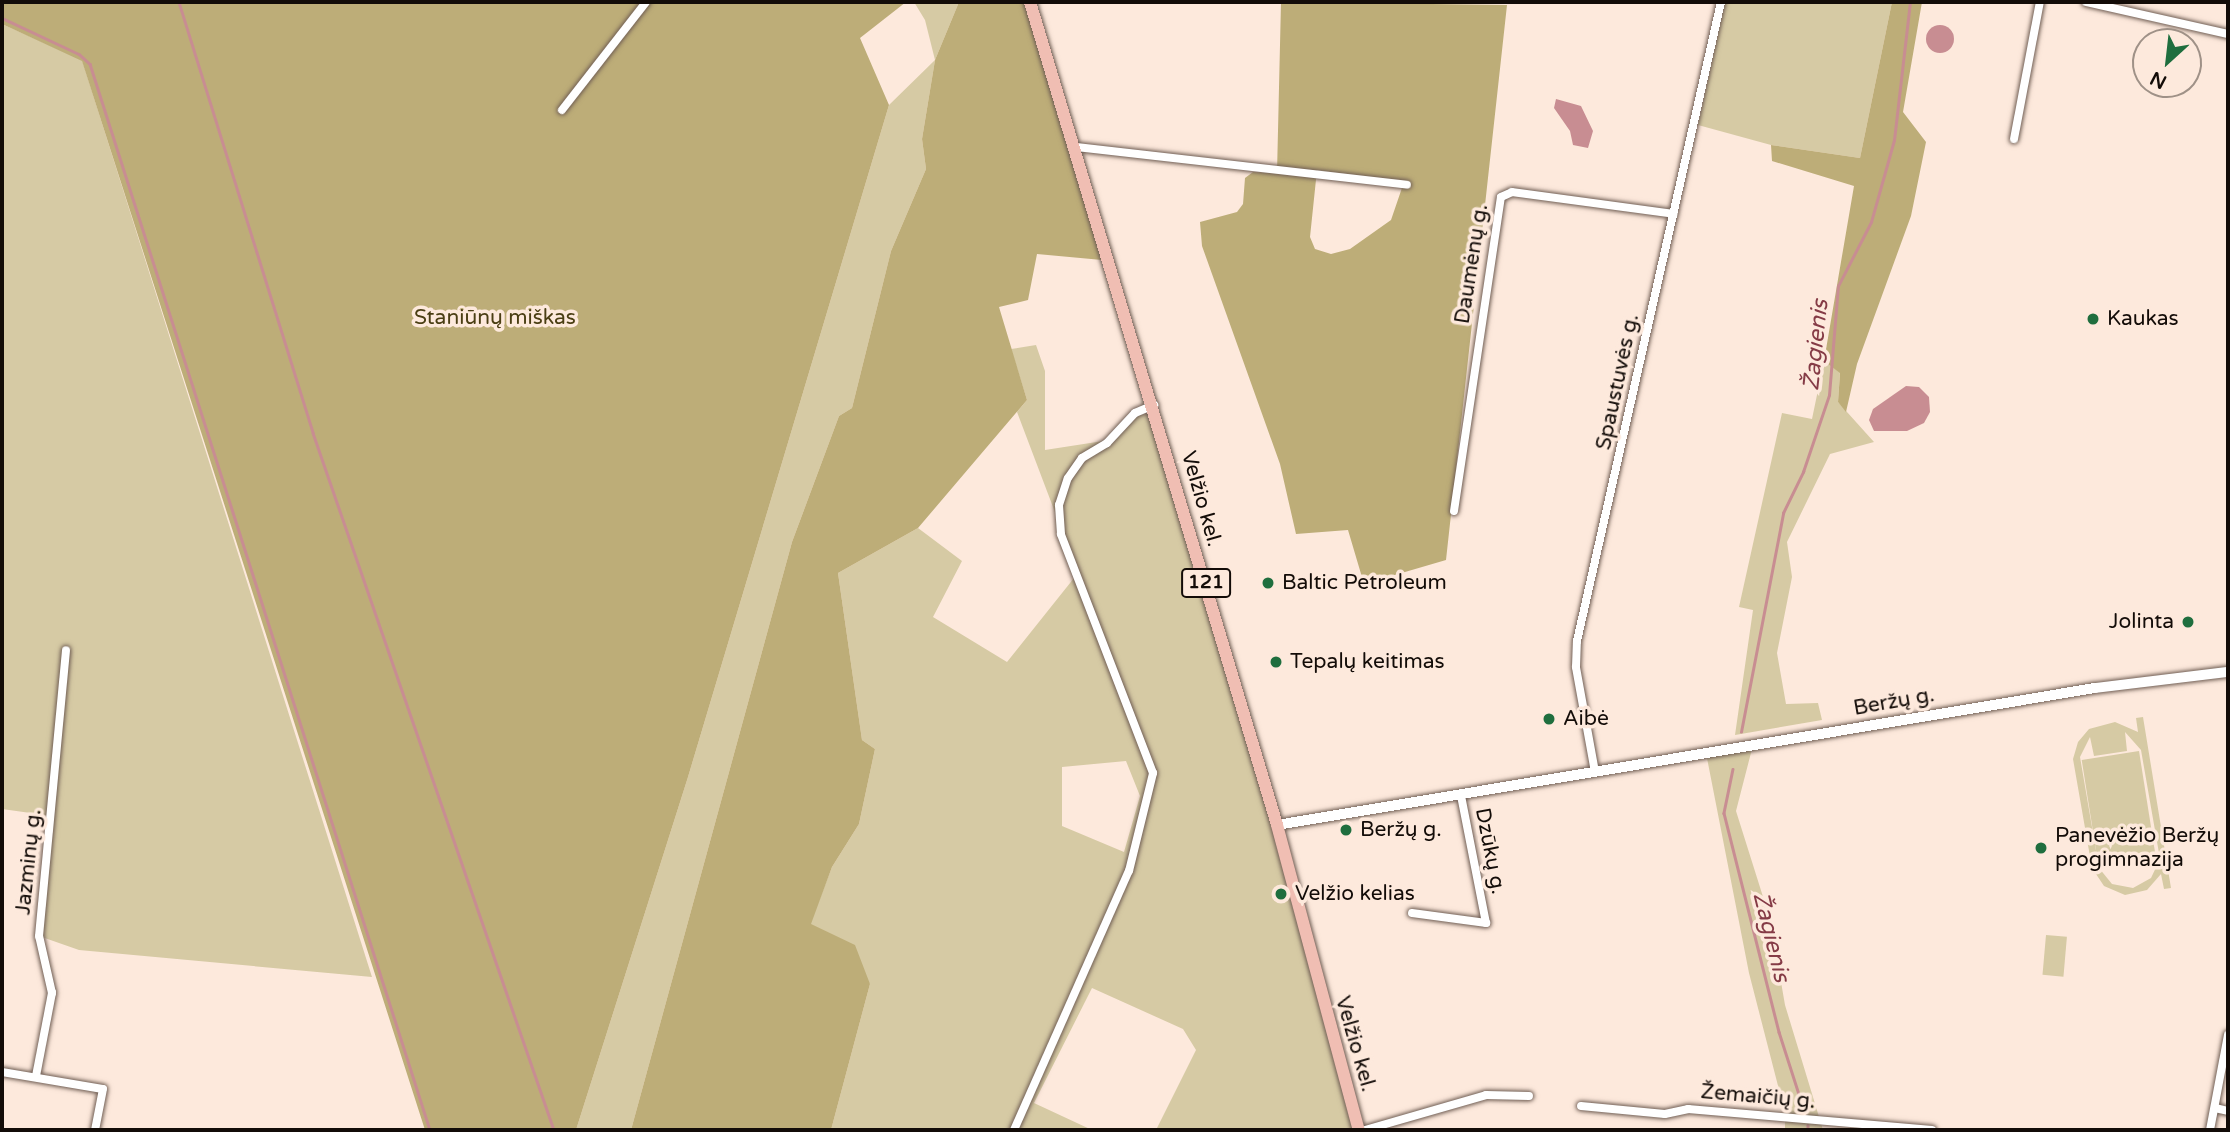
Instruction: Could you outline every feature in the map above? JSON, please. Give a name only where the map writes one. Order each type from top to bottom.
[{"type":"main road","name":"Velžio kel.","points":[[1030,2],[1154,405],[1277,825],[1359,1130]]},
{"type":"main road","name":"Beržų g.","points":[[1277,825],[2137,681],[2228,672]]},
{"type":"street","points":[[562,110],[646,2]]},
{"type":"street","name":"Spaustuvės g.","points":[[1595,772],[1576,667],[1577,641],[1721,2]]},
{"type":"street","points":[[2014,139],[2040,2]]},
{"type":"street","points":[[2086,2],[2228,34]]},
{"type":"street","points":[[1076,147],[1407,185]]},
{"type":"street","name":"Daumėnų g.","points":[[1454,511],[1501,197],[1512,192],[1674,214]]},
{"type":"street","points":[[1014,1130],[1129,871],[1153,773],[1061,534],[1059,505],[1068,478],[1082,458],[1107,443],[1135,413],[1154,405]]},
{"type":"street","name":"Jazminų g.","points":[[36,1076],[52,993],[39,936],[66,650]]},
{"type":"street","name":"Dzūkų g.","points":[[1412,913],[1486,923],[1461,794]]},
{"type":"street","points":[[2210,1130],[2228,1035]]},
{"type":"street","points":[[2,1072],[103,1088],[95,1130]]},
{"type":"street","points":[[1366,1130],[1486,1095],[1529,1096]]},
{"type":"street","name":"Žemaičių g.","points":[[1581,1106],[1665,1114],[1688,1109],[1932,1130]]},
{"type":"street","points":[[2215,1108],[2228,1111]]},
{"type":"shaded area","points":[[914,2],[959,2],[935,60],[925,20]]},
{"type":"shaded area","points":[[1725,2],[1892,2],[1860,158],[1771,145],[1698,125]]},
{"type":"shaded area","points":[[2,24],[82,60],[372,977],[79,950],[39,936],[52,816],[2,809]]},
{"type":"shaded area","points":[[1940,25],[1950,29],[1954,39],[1950,49],[1940,53],[1930,49],[1926,39],[1930,29]]},
{"type":"shaded area","points":[[935,60],[922,139],[926,169],[891,251],[852,408],[839,416],[792,542],[631,1130],[576,1130],[688,777],[889,105]]},
{"type":"shaded area","points":[[1556,99],[1581,106],[1593,131],[1588,148],[1573,145],[1570,131],[1554,108]]},
{"type":"shaded area","points":[[1036,345],[1045,371],[1045,450],[1116,439],[1135,415],[1149,414],[1154,405],[1359,1130],[1156,1130],[1196,1050],[1183,1029],[1092,988],[1034,1103],[1092,1130],[831,1130],[870,984],[810,924],[832,867],[859,824],[875,749],[862,740],[838,573],[918,528],[962,561],[933,617],[1007,662],[1078,573],[1017,412],[1027,400],[1011,349]],"holes":[[[1126,761],[1140,796],[1124,852],[1062,826],[1062,767]]]},
{"type":"shaded area","points":[[1824,361],[1840,372],[1838,402],[1874,442],[1830,454],[1787,542],[1792,577],[1777,653],[1786,704],[1818,703],[1822,720],[1735,735],[1753,610],[1739,607],[1782,413],[1812,419]]},
{"type":"shaded area","points":[[1906,386],[1919,387],[1929,397],[1930,412],[1924,423],[1907,431],[1874,431],[1869,420],[1873,409]]},
{"type":"shaded area","points":[[2143,717],[2171,888],[2164,889],[2161,874],[2147,890],[2125,895],[2104,886],[2092,868],[2073,759],[2078,742],[2089,729],[2115,722],[2138,732],[2136,718]],"holes":[[[2125,732],[2141,750],[2160,859],[2151,878],[2133,888],[2112,884],[2099,868],[2080,757],[2090,737],[2094,756],[2127,751]]]},
{"type":"shaded area","points":[[1753,745],[1736,811],[1770,919],[1785,1005],[1823,1130],[1785,1130],[1785,1113],[1749,973],[1706,753]]},
{"type":"shaded area","points":[[2139,751],[2155,855],[2098,864],[2082,760]]},
{"type":"shaded area","points":[[2046,935],[2067,937],[2063,977],[2043,975]]},
{"type":"green space","name":"Staniūnų miškas","points":[[2,2],[906,2],[860,38],[889,105],[688,777],[576,1130],[425,1130],[82,61],[2,24]]},
{"type":"green space","points":[[959,2],[1030,2],[1102,260],[1037,254],[1028,300],[999,307],[1027,400],[918,528],[838,573],[862,740],[875,749],[859,824],[832,867],[811,924],[855,945],[870,984],[831,1130],[631,1130],[792,542],[839,416],[852,408],[891,251],[926,169],[922,139],[935,60]]},
{"type":"green space","points":[[1281,2],[1507,5],[1446,560],[1364,584],[1348,530],[1296,534],[1280,464],[1202,246],[1200,222],[1237,212],[1243,204],[1245,178],[1253,172],[1277,173]],"holes":[[[1317,170],[1404,182],[1391,220],[1350,249],[1331,254],[1315,249],[1310,237]]]},
{"type":"green space","points":[[1892,2],[1922,2],[1903,112],[1926,142],[1911,216],[1857,364],[1846,412],[1838,402],[1840,373],[1824,361],[1854,186],[1772,161],[1771,145],[1860,158]]},
{"type":"waterway","points":[[179,2],[313,433],[554,1130]]},
{"type":"waterway","name":"Žagienis","points":[[1741,732],[1783,513],[1803,472],[1829,395],[1838,286],[1871,222],[1894,140],[1910,2]]},
{"type":"waterway","points":[[2,18],[79,54],[90,64],[430,1130]]},
{"type":"waterway","name":"Žagienis","points":[[1733,769],[1724,813],[1779,1032],[1804,1110]]},
{"type":"waterway","name":"Žagienis","points":[[1808,1125],[1808,1130]]},
{"type":"place","name":"Kaukas","points":[[2093,319]]},
{"type":"place","name":"Baltic Petroleum","points":[[1268,583]]},
{"type":"place","name":"Jolinta","points":[[2188,622]]},
{"type":"place","name":"Tepalų keitimas","points":[[1276,662]]},
{"type":"place","name":"Aibė","points":[[1549,719]]},
{"type":"place","name":"Beržų g.","points":[[1346,830]]},
{"type":"place","name":"Panevėžio Beržų progimnazija","points":[[2041,848]]},
{"type":"place","name":"Velžio kelias","points":[[1281,894]]}]
